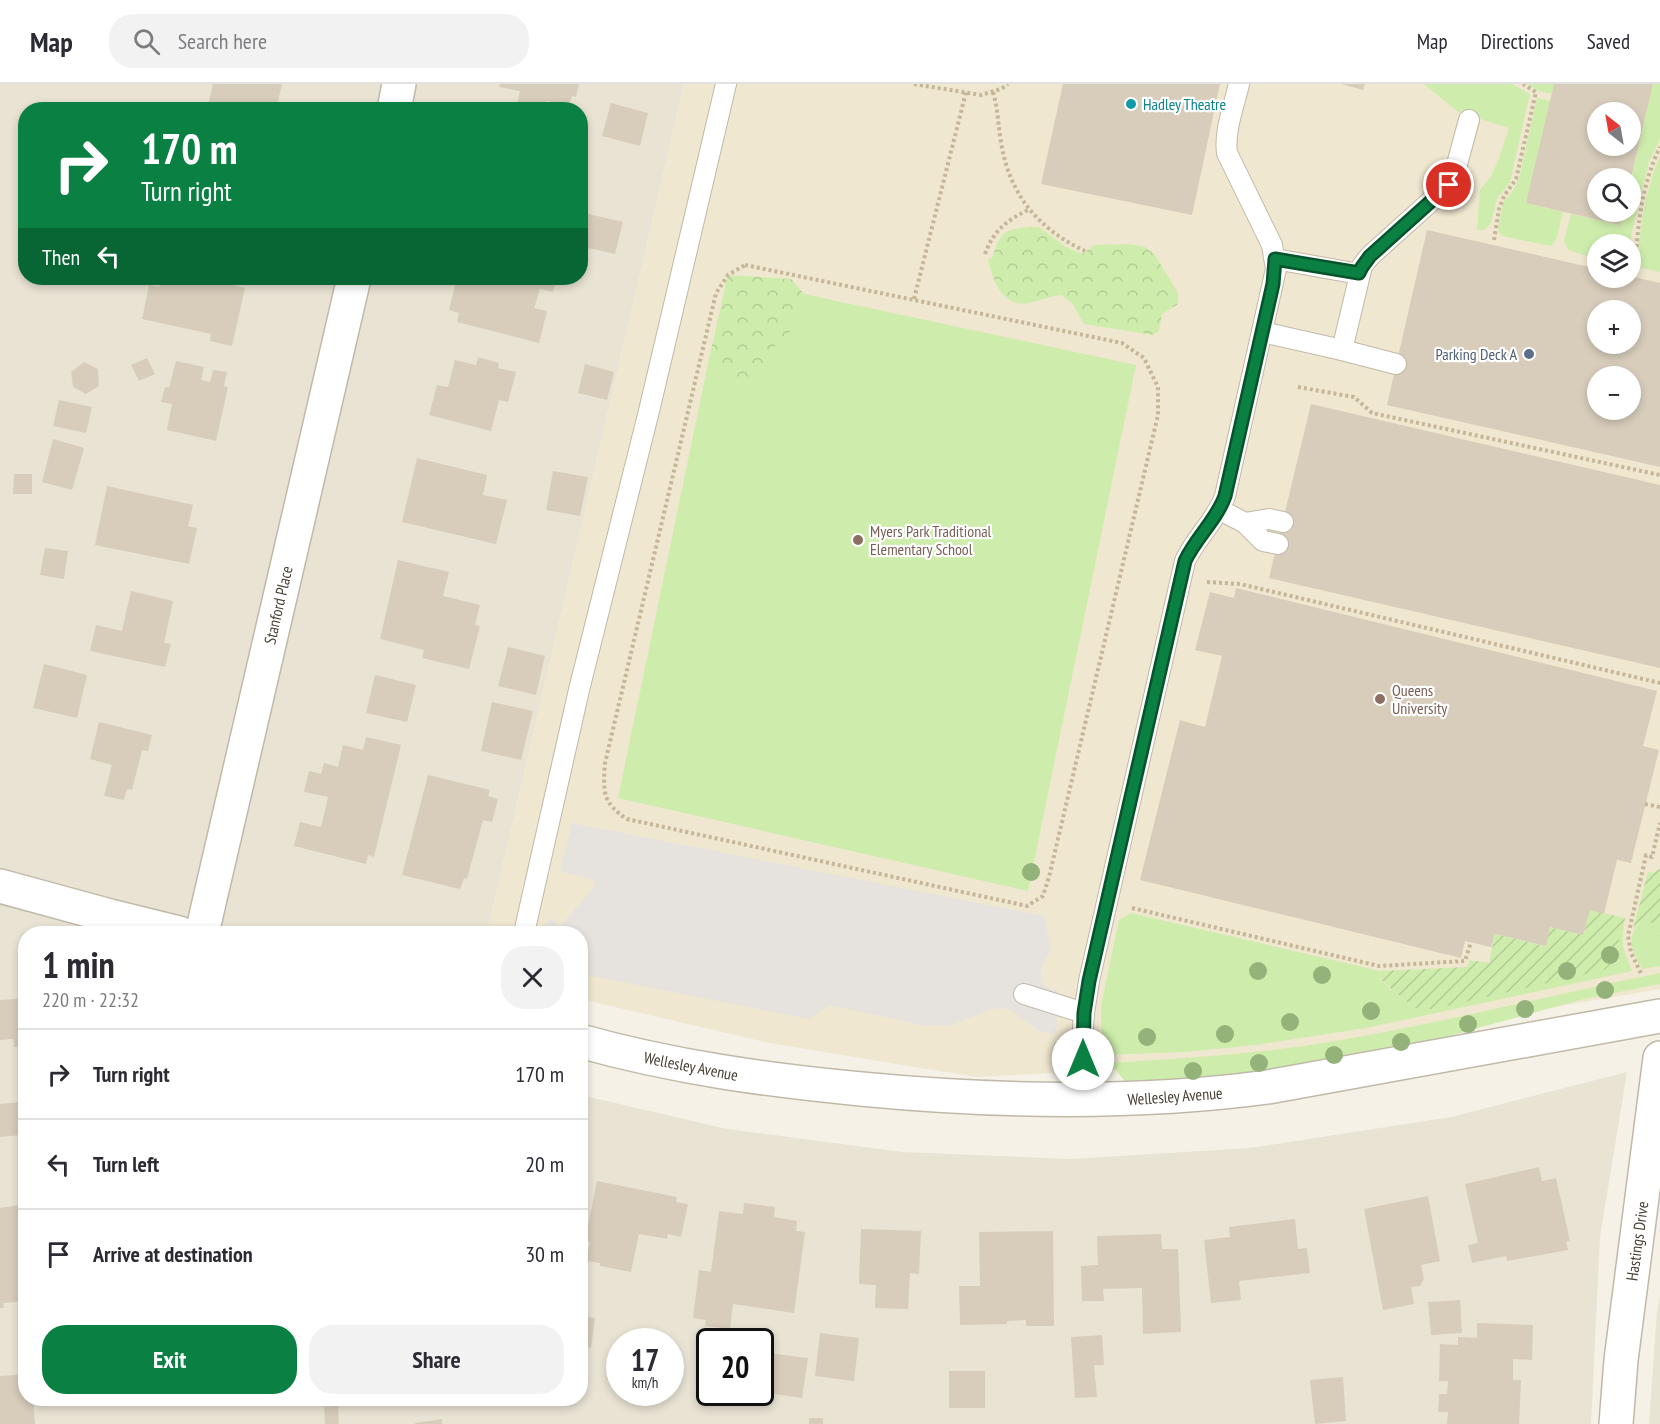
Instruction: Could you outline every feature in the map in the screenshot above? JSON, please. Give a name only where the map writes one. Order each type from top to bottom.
[{"type":"street","points":[[396,102],[399,84]]},
{"type":"street","name":"Stanford Place","points":[[204,926],[352,285]]},
{"type":"street","points":[[0,886],[151,926]]},
{"type":"street","name":"Wellesley Avenue","points":[[588,1043],[687,1067],[817,1086],[971,1098],[1138,1099],[1268,1087],[1659,1022]]},
{"type":"street","name":"Hastings Drive","points":[[1616,1424],[1660,1058]]},
{"type":"lane","points":[[526,926],[579,690],[649,411],[726,84]]},
{"type":"lane","points":[[1084,1100],[1082,1043],[1084,1013],[1106,902],[1185,561],[1191,547],[1220,510],[1228,485],[1276,269],[1264,226],[1227,153],[1226,144],[1239,84]]},
{"type":"lane","points":[[1342,350],[1362,267],[1370,256],[1449,185],[1453,179],[1468,120]]},
{"type":"lane","points":[[1275,259],[1359,273]]},
{"type":"lane","points":[[1262,332],[1396,364]]},
{"type":"lane","points":[[1220,510],[1245,523],[1263,541],[1278,544]]},
{"type":"lane","points":[[1245,523],[1269,519],[1283,522]]},
{"type":"lane","points":[[1024,994],[1084,1013]]},
{"type":"path","points":[[914,84],[981,95],[1008,84]]},
{"type":"path","points":[[1494,240],[1502,201],[1516,179],[1536,92],[1522,84]]},
{"type":"path","points":[[914,299],[966,92]]},
{"type":"path","points":[[993,92],[998,109],[1001,144],[1009,173],[1028,210],[1068,243],[1085,251]]},
{"type":"path","points":[[1637,234],[1653,162],[1660,147]]},
{"type":"path","points":[[985,254],[992,237],[1010,220],[1028,210]]},
{"type":"path","points":[[745,265],[914,299],[1122,343],[1144,358],[1158,387],[1158,415],[1049,877],[1043,896],[1027,906],[627,819],[612,809],[603,789],[605,763],[716,293],[728,275],[745,265]]},
{"type":"path","points":[[1298,387],[1354,398],[1372,412],[1660,475]]},
{"type":"path","points":[[1200,581],[1240,584],[1660,683]]},
{"type":"path","points":[[1645,804],[1660,807]]},
{"type":"path","points":[[1641,973],[1631,953],[1628,936],[1646,855],[1652,857],[1660,822]]},
{"type":"path","points":[[1106,902],[1379,966],[1465,961],[1471,942]]},
{"type":"shaded area","points":[[0,84],[684,84],[489,926],[18,926],[18,1406],[588,1406],[588,1097],[727,1129],[902,1152],[1071,1159],[1250,1148],[1451,1117],[1627,1072],[1600,1237],[1591,1424],[0,1424]]},
{"type":"shaded area","points":[[684,84],[1660,84],[1660,989],[1223,1064],[976,1077],[769,1043],[588,1001],[588,926],[489,926]]},
{"type":"shaded area","points":[[572,823],[1044,916],[1051,949],[1041,968],[1041,980],[1045,987],[1058,990],[1056,1035],[1037,1030],[1014,1012],[1004,1008],[992,1009],[949,1026],[922,1025],[829,1005],[809,1019],[588,975],[588,926],[560,926],[596,885],[594,880],[560,871]]},
{"type":"shaded area","points":[[549,918],[560,926],[547,926]]},
{"type":"shaded area","points":[[1660,1296],[1660,1424],[1649,1424],[1657,1312]]},
{"type":"green space","points":[[1424,84],[1512,84],[1530,94],[1510,182],[1497,199],[1491,223],[1485,230],[1477,230],[1480,190],[1491,176],[1509,128],[1458,112]]},
{"type":"green space","points":[[1527,84],[1554,84],[1552,94],[1539,91]]},
{"type":"green space","points":[[1653,84],[1660,84],[1660,139],[1649,162],[1641,195],[1641,168],[1634,168],[1636,156],[1641,156],[1641,136]]},
{"type":"green space","points":[[1537,98],[1551,101],[1526,203],[1563,212],[1556,240],[1551,246],[1502,236],[1498,229],[1503,203],[1519,179]]},
{"type":"green space","points":[[1660,156],[1660,272],[1642,268],[1641,265],[1641,230],[1647,195]]},
{"type":"green space","points":[[1571,214],[1587,218],[1587,222],[1619,225],[1620,222],[1634,222],[1631,234],[1587,234],[1587,256],[1568,250],[1564,241]]},
{"type":"green space","points":[[1039,227],[1064,246],[1082,254],[1095,245],[1129,244],[1145,247],[1155,255],[1178,293],[1178,304],[1162,314],[1159,331],[1153,335],[1084,324],[1072,303],[1061,295],[1029,303],[1012,301],[1000,291],[988,260],[993,257],[999,240],[1008,231]]},
{"type":"green space","points":[[728,275],[791,279],[804,294],[794,328],[772,349],[771,362],[762,377],[751,380],[732,378],[710,354]]},
{"type":"green space","points":[[804,294],[1136,365],[1028,891],[618,798],[710,354],[732,378],[771,362],[771,349],[794,328]]},
{"type":"green space","points":[[1660,869],[1660,929],[1644,918],[1633,929],[1648,872],[1652,873]]},
{"type":"green space","points":[[1590,910],[1625,918],[1613,962],[1604,970],[1434,1009],[1414,1008],[1379,978],[1380,971],[1467,967],[1470,960],[1489,963],[1495,934],[1545,946],[1550,927],[1583,935]]},
{"type":"green space","points":[[1131,913],[1380,971],[1379,979],[1414,1008],[1617,957],[1620,929],[1623,930],[1623,947],[1632,971],[1366,1028],[1256,1045],[1185,1052],[1102,1055],[1101,1006],[1119,920]]},
{"type":"green space","points":[[1644,918],[1660,929],[1660,966],[1642,969],[1631,942],[1634,931]]},
{"type":"green space","points":[[1660,973],[1660,984],[1584,999],[1402,1049],[1235,1076],[1127,1084],[1110,1063],[1256,1052],[1349,1039]]},
{"type":"building","points":[[213,84],[282,84],[278,102],[209,102]]},
{"type":"building","points":[[500,84],[579,84],[576,97],[572,96],[570,102],[517,102],[520,91],[499,87]]},
{"type":"building","points":[[1063,84],[1220,84],[1192,215],[1041,184]]},
{"type":"building","points":[[1341,84],[1365,84],[1363,90]]},
{"type":"building","points":[[1554,84],[1653,84],[1641,135],[1641,102],[1587,102],[1587,156],[1636,156],[1633,168],[1587,168],[1587,217],[1526,203]]},
{"type":"building","points":[[611,103],[648,113],[640,146],[602,136]]},
{"type":"building","points":[[588,214],[623,222],[615,254],[588,248]]},
{"type":"building","name":"Parking Deck A","points":[[1427,230],[1587,266],[1587,288],[1641,288],[1641,279],[1660,283],[1660,467],[1387,405]]},
{"type":"building","points":[[149,285],[159,287],[159,285],[232,285],[245,288],[232,346],[210,341],[211,334],[142,319]]},
{"type":"building","points":[[455,285],[555,285],[553,292],[540,289],[534,308],[547,311],[539,343],[457,322],[459,313],[449,310]]},
{"type":"building","points":[[478,357],[499,363],[498,368],[516,372],[508,402],[499,400],[491,431],[429,415],[437,385],[448,387],[455,360],[476,365]]},
{"type":"building","points":[[147,358],[155,374],[139,381],[131,365]]},
{"type":"building","points":[[176,361],[204,367],[201,380],[210,382],[213,370],[227,372],[224,386],[228,387],[216,441],[167,430],[172,404],[161,402],[165,387],[169,388]]},
{"type":"building","points":[[84,362],[98,369],[99,386],[86,394],[73,387],[71,372]]},
{"type":"building","points":[[585,364],[614,372],[607,400],[578,393]]},
{"type":"building","points":[[59,400],[92,407],[86,433],[53,426]]},
{"type":"building","points":[[1311,404],[1660,485],[1660,668],[1269,578]]},
{"type":"building","points":[[53,439],[84,448],[72,490],[42,482]]},
{"type":"building","points":[[417,458],[487,475],[483,495],[507,500],[496,544],[402,522]]},
{"type":"building","points":[[553,471],[588,477],[580,516],[546,510]]},
{"type":"building","points":[[14,474],[32,474],[32,494],[13,494]]},
{"type":"building","points":[[107,486],[193,505],[188,526],[197,528],[189,564],[95,545]]},
{"type":"building","points":[[45,548],[68,551],[64,579],[40,575]]},
{"type":"building","points":[[398,560],[449,572],[443,596],[480,605],[475,625],[480,626],[469,669],[422,658],[424,650],[380,639]]},
{"type":"building","points":[[1236,588],[1657,691],[1643,746],[1659,750],[1631,863],[1617,860],[1604,914],[1590,910],[1583,935],[1550,927],[1546,946],[1495,934],[1491,947],[1465,941],[1461,958],[1140,880],[1180,720],[1205,727],[1222,656],[1195,650],[1210,592],[1234,598]]},
{"type":"building","points":[[131,591],[173,601],[164,643],[171,644],[165,667],[90,651],[96,625],[122,631]]},
{"type":"building","points":[[508,647],[545,656],[536,695],[498,686]]},
{"type":"building","points":[[44,664],[87,675],[77,718],[33,708]]},
{"type":"building","points":[[375,675],[416,685],[407,722],[366,713]]},
{"type":"building","points":[[492,702],[533,711],[521,760],[481,751]]},
{"type":"building","points":[[99,722],[152,735],[148,751],[142,750],[132,790],[127,789],[124,800],[104,796],[112,765],[90,759]]},
{"type":"building","points":[[366,737],[401,745],[374,857],[368,855],[366,864],[294,846],[300,822],[321,827],[328,797],[304,792],[309,771],[321,774],[324,763],[338,767],[343,745],[363,750]]},
{"type":"building","points":[[428,775],[490,790],[488,796],[498,799],[492,822],[483,820],[467,879],[464,878],[460,889],[402,875]]},
{"type":"building","points":[[18,999],[18,1047],[14,1047],[13,1039],[0,1040],[0,1000]]},
{"type":"building","points":[[18,1102],[18,1135],[0,1137],[0,1104]]},
{"type":"building","points":[[1539,1167],[1542,1181],[1556,1178],[1570,1241],[1566,1242],[1568,1250],[1507,1261],[1506,1256],[1472,1263],[1468,1245],[1478,1243],[1465,1184]]},
{"type":"building","points":[[597,1181],[677,1197],[676,1202],[688,1204],[681,1237],[668,1234],[667,1239],[639,1234],[631,1272],[588,1261],[590,1242],[588,1241],[588,1225]]},
{"type":"building","points":[[1428,1196],[1440,1261],[1421,1265],[1424,1279],[1420,1286],[1411,1287],[1414,1304],[1383,1310],[1364,1209]]},
{"type":"building","points":[[744,1203],[775,1207],[774,1217],[797,1221],[796,1231],[805,1232],[794,1313],[733,1304],[730,1328],[705,1326],[706,1320],[693,1318],[699,1270],[711,1272],[719,1211],[743,1214]]},
{"type":"building","points":[[18,1205],[18,1302],[3,1303],[4,1308],[0,1308],[0,1208]]},
{"type":"building","points":[[1295,1219],[1298,1249],[1307,1248],[1310,1273],[1239,1281],[1241,1300],[1211,1303],[1204,1240],[1230,1237],[1229,1227]]},
{"type":"building","points":[[861,1229],[921,1231],[919,1274],[910,1273],[908,1309],[875,1308],[876,1285],[859,1284]]},
{"type":"building","points":[[1053,1231],[1054,1326],[1026,1326],[1026,1320],[1007,1321],[1007,1324],[960,1325],[959,1286],[980,1286],[979,1232]]},
{"type":"building","points":[[1161,1234],[1162,1249],[1178,1249],[1181,1332],[1143,1334],[1142,1288],[1103,1289],[1104,1301],[1082,1301],[1081,1266],[1098,1265],[1097,1236]]},
{"type":"building","points":[[1460,1300],[1462,1333],[1431,1335],[1428,1302]]},
{"type":"building","points":[[588,1317],[595,1318],[591,1348],[588,1347]]},
{"type":"building","points":[[1477,1323],[1533,1325],[1532,1360],[1513,1359],[1513,1380],[1521,1380],[1519,1424],[1447,1424],[1448,1412],[1438,1412],[1439,1394],[1447,1394],[1448,1381],[1439,1381],[1440,1344],[1458,1345],[1458,1337],[1477,1338]]},
{"type":"building","points":[[820,1333],[859,1338],[854,1381],[815,1376]]},
{"type":"building","points":[[1102,1335],[1104,1365],[1094,1365],[1097,1397],[1075,1398],[1071,1337]]},
{"type":"building","points":[[774,1354],[808,1358],[802,1398],[774,1394]]},
{"type":"building","points":[[949,1371],[985,1371],[985,1408],[949,1408]]},
{"type":"building","points":[[18,1375],[18,1406],[34,1406],[35,1424],[0,1424],[0,1376]]},
{"type":"building","points":[[1343,1377],[1346,1421],[1315,1424],[1310,1380]]},
{"type":"building","points":[[338,1406],[339,1424],[325,1424],[324,1407]]},
{"type":"building","points":[[809,1418],[823,1418],[823,1424],[809,1424]]},
{"type":"building","points":[[442,1419],[442,1424],[415,1424],[415,1423]]},
{"type":"place","name":"Hadley Theatre","points":[[1131,104]]},
{"type":"place","name":"Parking Deck A","points":[[1529,354]]},
{"type":"place","name":"Myers Park Traditional Elementary School","points":[[858,540]]},
{"type":"place","name":"Queens University","points":[[1380,699]]},
{"type":"route","points":[[1083,1059],[1084,1013],[1089,981],[1185,561],[1191,547],[1220,510],[1225,496],[1273,284],[1275,259],[1359,273],[1370,256],[1449,185]]}]
